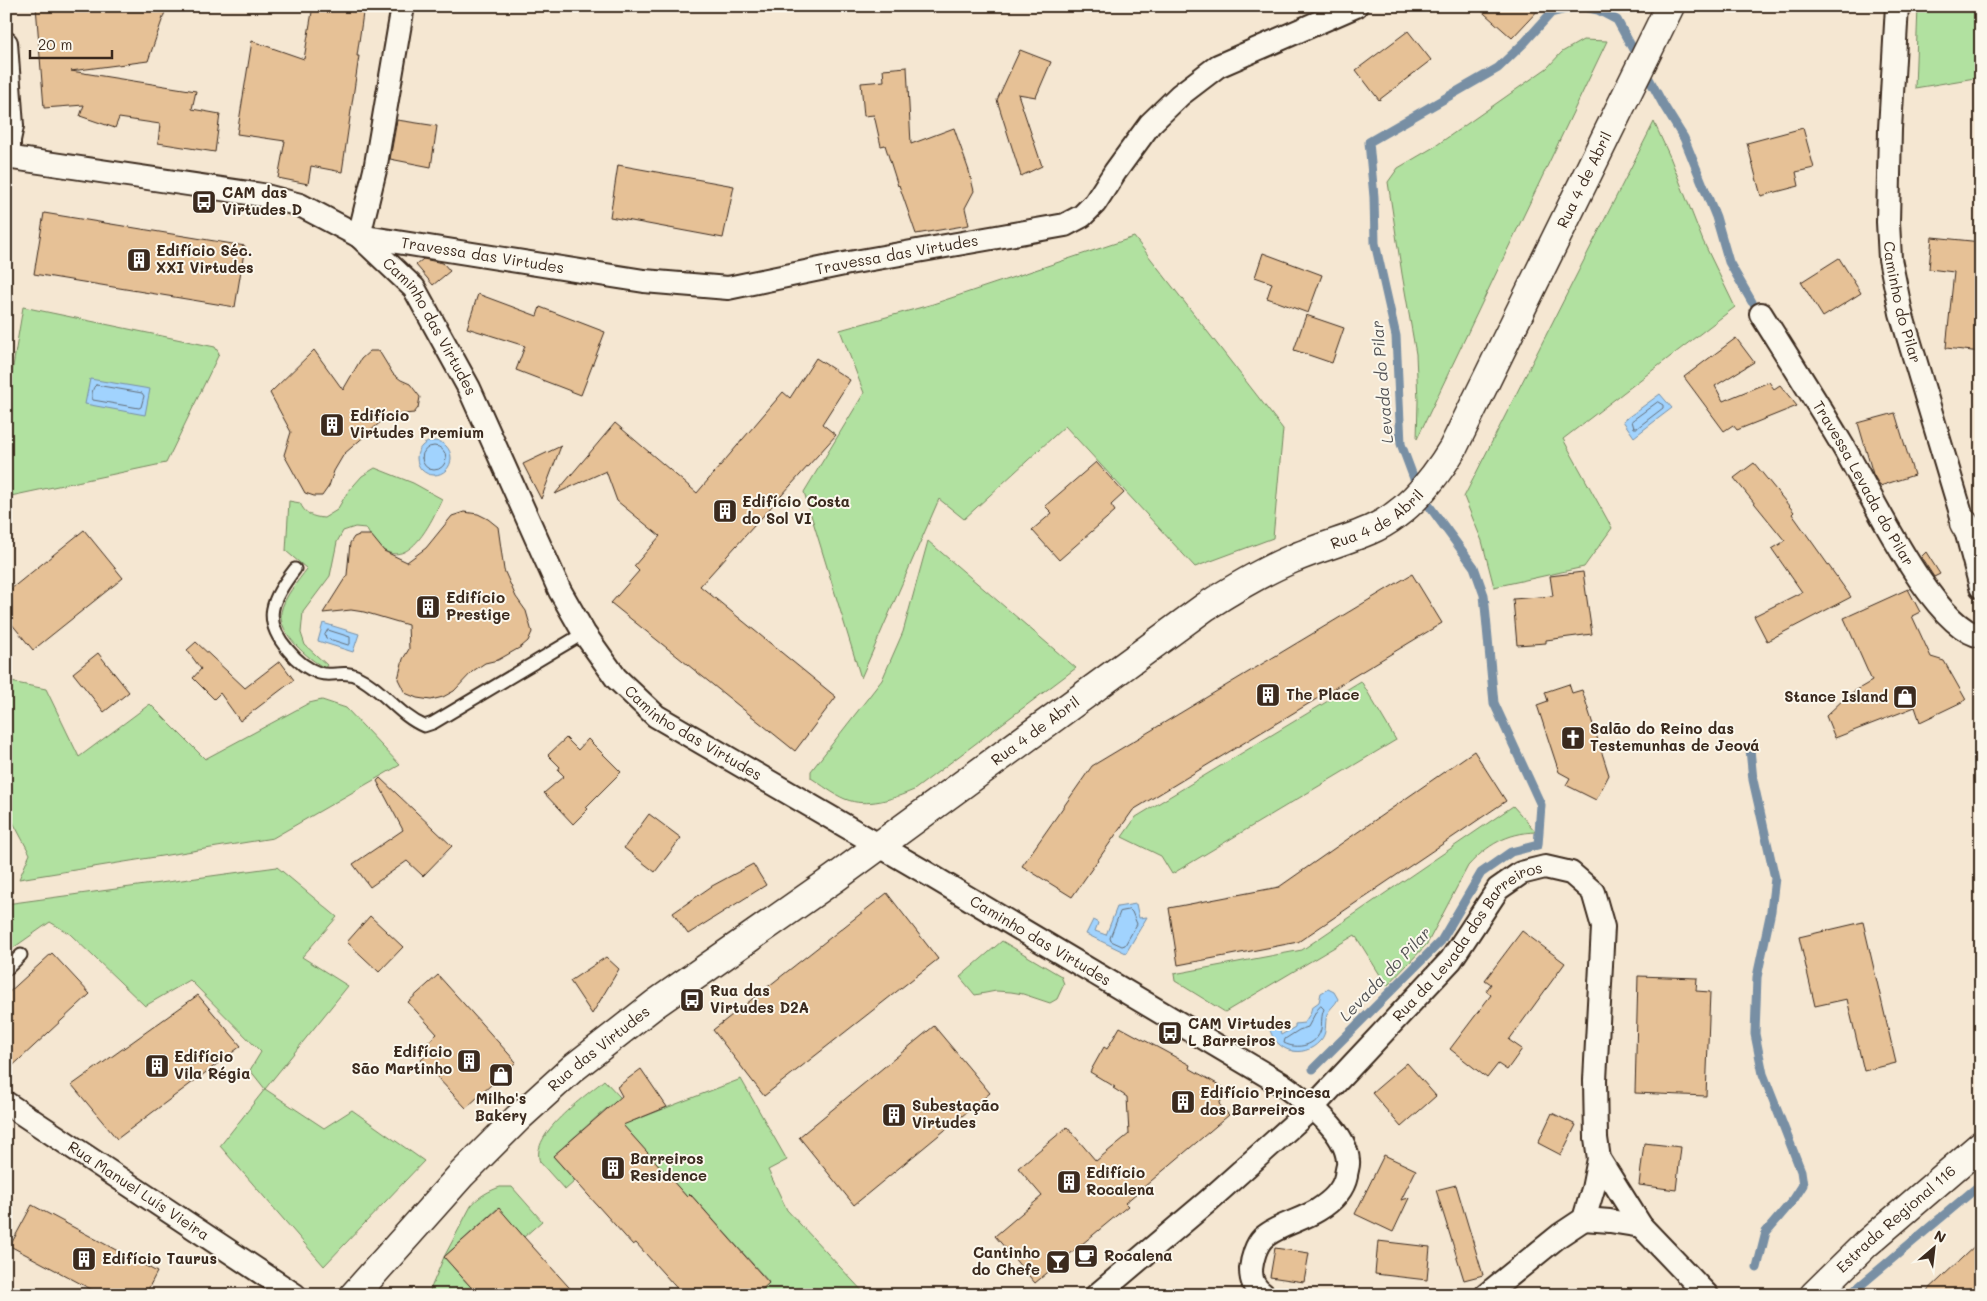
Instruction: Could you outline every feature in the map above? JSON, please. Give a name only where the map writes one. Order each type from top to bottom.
[{"type":"street","points":[[359,236],[375,170],[403,6]]},
{"type":"street","name":"Travessa das Virtudes","points":[[359,236],[644,281],[728,288],[849,263],[1065,225],[1082,216],[1095,203],[1150,124],[1180,95],[1218,66],[1356,6]]},
{"type":"street","name":"Rua 4 de Abril","points":[[879,845],[1205,607],[1247,581],[1290,560],[1371,530],[1394,516],[1414,500],[1449,454],[1670,6]]},
{"type":"street","name":"Caminho do Pilar","points":[[1897,6],[1890,129],[1888,222],[1890,259],[1901,313],[1964,523],[1981,587]]},
{"type":"street","points":[[6,43],[12,126],[8,158]]},
{"type":"street","name":"Caminho das Virtudes","points":[[8,158],[262,195],[300,205],[359,236],[414,288],[469,388],[560,591],[584,633],[616,678],[656,716],[879,845],[1249,1064],[1283,1085],[1313,1107],[1342,1139],[1348,1161],[1344,1182],[1332,1200],[1317,1211],[1264,1238],[1256,1249],[1251,1268],[1254,1285],[1264,1295]]},
{"type":"street","name":"Travessa Levada do Pilar","points":[[1761,314],[1842,444],[1902,554],[1942,610],[1967,633],[1981,636]]},
{"type":"street","points":[[1964,523],[1981,550]]},
{"type":"street","name":"Rua das Virtudes","points":[[354,1295],[462,1174],[518,1118],[572,1070],[655,1004],[879,845]]},
{"type":"street","name":"Rua da Levada dos Barreiros","points":[[1097,1295],[1207,1202],[1313,1107],[1451,960],[1498,889],[1521,872],[1545,867],[1571,874],[1593,892],[1604,927],[1595,1080],[1596,1138],[1599,1159],[1645,1231],[1707,1295]]},
{"type":"street","name":"Rua Manuel Luís Vieira","points":[[6,1103],[295,1295]]},
{"type":"street","name":"Estrada Regional 116","points":[[1814,1295],[1866,1244],[1981,1145]]},
{"type":"street","points":[[1584,1219],[1599,1159]]},
{"type":"street","points":[[1486,1295],[1560,1235],[1584,1219],[1610,1221],[1645,1231]]},
{"type":"lane","points":[[295,569],[277,595],[273,606],[273,628],[276,636],[284,646],[305,666],[319,673],[329,675],[348,673],[356,676],[376,688],[415,721],[424,726],[433,723],[584,633]]},
{"type":"lane","points":[[6,970],[21,955]]},
{"type":"green space","points":[[1918,6],[1981,6],[1981,77],[1915,88]]},
{"type":"green space","points":[[1583,40],[1607,41],[1417,439],[1416,354],[1388,182],[1398,168],[1434,147],[1547,68],[1562,52]]},
{"type":"green space","points":[[1654,122],[1703,241],[1735,307],[1563,439],[1612,528],[1584,567],[1494,587],[1482,541],[1464,497]]},
{"type":"green space","points":[[1134,237],[1283,429],[1273,538],[1195,567],[1065,426],[964,519],[939,499],[861,678],[804,492],[864,393],[840,330],[933,304]]},
{"type":"green space","points":[[23,307],[215,347],[219,353],[218,356],[166,463],[6,497],[6,408]]},
{"type":"green space","points":[[375,468],[413,483],[442,499],[420,538],[404,552],[395,554],[380,549],[366,528],[355,527],[343,531],[337,542],[330,576],[303,612],[301,633],[305,645],[327,665],[325,668],[303,652],[289,637],[281,620],[281,612],[285,601],[307,569],[286,551],[289,501],[300,503],[309,514],[324,518],[337,510],[347,493],[362,476]]},
{"type":"green space","points":[[928,541],[1076,668],[914,790],[880,801],[853,802],[836,795],[811,778],[811,771],[882,680],[903,632]]},
{"type":"green space","points":[[6,681],[46,689],[79,757],[150,704],[205,759],[309,703],[322,700],[346,708],[400,765],[273,838],[19,879],[30,854],[6,809]]},
{"type":"green space","points":[[1361,681],[1396,740],[1172,874],[1161,856],[1122,837],[1136,817]]},
{"type":"green space","points":[[1513,806],[1536,832],[1516,835],[1498,841],[1468,866],[1427,944],[1387,986],[1355,935],[1225,1012],[1175,981],[1174,974],[1302,950]]},
{"type":"green space","points":[[277,867],[337,917],[302,957],[348,986],[265,1089],[250,1070],[261,1052],[190,980],[145,1006],[70,934],[50,922],[6,953],[6,904]]},
{"type":"green space","points":[[1002,941],[1061,976],[1064,984],[1057,999],[1050,1003],[1023,994],[996,991],[975,995],[960,977]]},
{"type":"green space","points":[[741,1079],[787,1160],[768,1170],[787,1210],[866,1295],[756,1295],[769,1282],[691,1195],[687,1197],[607,1108],[553,1156],[575,1181],[565,1190],[540,1162],[539,1151],[550,1128],[572,1106],[604,1080],[620,1097],[635,1120]]},
{"type":"green space","points":[[265,1089],[324,1128],[352,1110],[424,1161],[324,1266],[220,1146]]},
{"type":"green space","points":[[500,1187],[512,1187],[542,1221],[524,1237],[498,1208],[444,1257],[471,1206],[484,1194]]},
{"type":"green space","points":[[444,1257],[478,1295],[428,1295]]},
{"type":"water","points":[[90,379],[150,389],[145,415],[85,404]]},
{"type":"water","points":[[1660,394],[1672,408],[1634,437],[1623,421]]},
{"type":"water","points":[[434,441],[446,446],[451,458],[446,470],[434,475],[422,470],[417,458],[422,446]]},
{"type":"water","points":[[323,623],[359,634],[353,652],[318,641]]},
{"type":"water","points":[[1136,904],[1139,918],[1147,917],[1126,953],[1086,934],[1093,920],[1098,923],[1095,931],[1106,935],[1117,907]]},
{"type":"water","points":[[1328,989],[1334,992],[1338,999],[1328,1013],[1325,1032],[1320,1041],[1313,1047],[1298,1052],[1283,1047],[1277,1042],[1272,1036],[1269,1027],[1279,1027],[1281,1035],[1295,1027],[1295,1024],[1304,1023],[1312,1007],[1319,1002],[1321,993]]},
{"type":"building","points":[[36,6],[167,6],[148,61],[71,71],[196,91],[192,109],[220,114],[215,152],[158,143],[160,124],[119,118],[115,128],[80,116],[84,105],[44,108]]},
{"type":"building","points":[[313,6],[364,6],[357,56],[359,56],[342,172],[311,166],[308,184],[278,178],[285,141],[237,134],[252,41],[304,59]]},
{"type":"building","points":[[1476,6],[1542,6],[1512,38]]},
{"type":"building","points":[[1408,31],[1431,60],[1379,100],[1356,70]]},
{"type":"building","points":[[1020,50],[1051,62],[1036,97],[1018,94],[1042,166],[1021,176],[997,100]]},
{"type":"building","points":[[907,67],[911,144],[954,128],[974,191],[965,208],[969,225],[916,234],[885,145],[881,146],[874,115],[864,116],[861,83],[884,81],[883,69]]},
{"type":"building","points":[[397,120],[437,126],[431,167],[390,159]]},
{"type":"building","points":[[1803,128],[1814,168],[1796,172],[1799,186],[1761,196],[1747,143]]},
{"type":"building","points":[[618,165],[734,186],[723,238],[610,217]]},
{"type":"building","name":"Edifício Séc. XXI Virtudes","points":[[44,213],[245,246],[235,307],[34,274]]},
{"type":"building","points":[[1932,237],[1981,242],[1981,352],[1946,348],[1954,272],[1929,269]]},
{"type":"building","points":[[1263,253],[1322,275],[1308,313],[1267,298],[1272,283],[1255,277]]},
{"type":"building","points":[[1839,258],[1861,293],[1823,317],[1801,282]]},
{"type":"building","points":[[423,259],[443,263],[450,271],[433,285],[416,265]]},
{"type":"building","points":[[478,294],[537,316],[540,307],[605,332],[581,395],[516,370],[525,346],[467,328]]},
{"type":"building","points":[[1306,315],[1344,328],[1332,363],[1294,350]]},
{"type":"building","points":[[1736,338],[1754,362],[1715,386],[1723,401],[1769,382],[1774,389],[1780,385],[1797,406],[1737,430],[1733,425],[1724,431],[1684,377]]},
{"type":"building","name":"Edifício Virtudes Premium","points":[[314,350],[343,390],[361,359],[370,351],[379,351],[393,374],[410,384],[420,397],[418,408],[414,413],[393,415],[383,420],[344,454],[334,471],[329,486],[322,496],[305,493],[284,455],[291,432],[270,393]]},
{"type":"building","name":"Edifício Costa do Sol VI","points":[[816,358],[850,380],[822,424],[836,435],[700,586],[836,697],[795,751],[611,603],[639,571],[634,566],[660,536],[617,501],[606,471],[555,494],[615,423],[697,493],[783,392],[790,398]]},
{"type":"building","points":[[1895,413],[1914,475],[1880,486],[1873,474],[1858,423]]},
{"type":"building","points":[[561,446],[541,499],[523,464]]},
{"type":"building","points":[[1096,462],[1124,493],[1111,505],[1115,511],[1059,560],[1032,530],[1052,513],[1045,506]]},
{"type":"building","points":[[1754,463],[1794,512],[1792,514],[1851,597],[1767,641],[1754,616],[1802,592],[1772,549],[1785,541],[1734,478]]},
{"type":"building","name":"Edifício Prestige","points":[[464,512],[478,514],[498,527],[504,570],[516,597],[526,611],[532,632],[528,641],[521,647],[498,660],[485,663],[473,671],[454,691],[443,697],[431,700],[417,698],[405,693],[398,679],[403,659],[409,649],[408,625],[351,610],[323,613],[347,575],[350,543],[354,537],[371,535],[384,551],[407,562],[426,548],[452,516]]},
{"type":"building","points":[[84,530],[123,578],[33,650],[6,617],[6,593]]},
{"type":"building","points":[[1926,552],[1940,574],[1934,577],[1921,557]]},
{"type":"building","points":[[1583,572],[1592,634],[1546,640],[1546,643],[1517,645],[1513,599],[1553,596],[1550,576]]},
{"type":"building","name":"The Place","points":[[1412,574],[1442,623],[1133,810],[1072,897],[1022,866],[1092,766]]},
{"type":"building","points":[[1908,589],[1920,612],[1912,616],[1931,657],[1944,661],[1966,700],[1920,722],[1915,707],[1835,738],[1826,716],[1848,695],[1872,681],[1844,618]]},
{"type":"building","points":[[196,642],[245,688],[280,661],[294,680],[240,721],[220,693],[214,699],[193,678],[201,669],[187,650]]},
{"type":"building","points":[[98,653],[129,692],[104,712],[73,673]]},
{"type":"building","name":"Salão do Reino das Testemunhas de Jeová","points":[[1569,684],[1572,693],[1582,690],[1609,775],[1596,800],[1566,785],[1570,778],[1559,772],[1537,705],[1548,701],[1545,692]]},
{"type":"building","points":[[566,738],[578,750],[588,739],[621,772],[586,807],[588,809],[573,824],[544,793],[564,776],[558,770],[560,767],[548,755]]},
{"type":"building","points":[[1474,751],[1506,801],[1298,942],[1178,965],[1169,908],[1279,887]]},
{"type":"building","points":[[380,778],[452,846],[423,876],[407,861],[370,887],[353,864],[403,830],[377,781]]},
{"type":"building","points":[[649,814],[681,838],[655,872],[624,848]]},
{"type":"building","points":[[753,864],[766,885],[688,934],[673,913],[712,886]]},
{"type":"building","points":[[887,893],[938,959],[764,1096],[713,1030]]},
{"type":"building","points":[[370,916],[403,947],[379,972],[347,942]]},
{"type":"building","points":[[1863,922],[1896,1063],[1864,1071],[1847,999],[1815,1006],[1799,937]]},
{"type":"building","points":[[1522,931],[1565,963],[1509,1040],[1522,1049],[1507,1070],[1498,1064],[1487,1078],[1450,1049],[1491,995],[1486,991],[1491,984],[1485,980]]},
{"type":"building","points":[[52,953],[90,994],[6,1072],[6,995]]},
{"type":"building","points":[[606,957],[619,969],[592,1014],[570,981]]},
{"type":"building","name":"Edifício São Martinho","points":[[438,975],[516,1062],[466,1108],[421,1060],[433,1050],[427,1043],[437,1034],[408,1002]]},
{"type":"building","points":[[1638,976],[1697,978],[1696,991],[1710,992],[1706,1096],[1635,1093]]},
{"type":"building","name":"Edifício Vila Régia","points":[[198,995],[241,1046],[117,1139],[72,1085]]},
{"type":"building","name":"Subestação Virtudes","points":[[934,1026],[990,1093],[854,1205],[799,1137]]},
{"type":"building","points":[[1120,1027],[1190,1065],[1189,1068],[1228,1090],[1219,1104],[1229,1115],[1125,1203],[1128,1206],[1035,1283],[995,1236],[1042,1196],[1018,1168],[1067,1127],[1096,1161],[1129,1134],[1127,1097],[1113,1088],[1115,1087],[1090,1072],[1104,1047],[1107,1049]]},
{"type":"building","points":[[1407,1063],[1436,1096],[1401,1127],[1372,1093]]},
{"type":"building","points":[[641,1069],[667,1107],[623,1125],[687,1197],[690,1194],[769,1283],[756,1295],[683,1295],[636,1243],[633,1245],[553,1156],[622,1096],[617,1087]]},
{"type":"building","points":[[1552,1113],[1576,1125],[1561,1155],[1538,1143]]},
{"type":"building","points":[[1644,1143],[1681,1147],[1676,1190],[1639,1185]]},
{"type":"building","points":[[1384,1155],[1416,1170],[1401,1200],[1409,1198],[1393,1232],[1355,1214]]},
{"type":"building","points":[[1456,1185],[1483,1275],[1464,1280],[1436,1190]]},
{"type":"building","name":"Edifício Taurus","points":[[32,1205],[157,1272],[145,1295],[102,1295],[10,1246]]},
{"type":"building","points":[[499,1208],[576,1295],[478,1295],[444,1257]]},
{"type":"building","points":[[1981,1240],[1981,1295],[1923,1295]]},
{"type":"building","points":[[1378,1241],[1430,1247],[1427,1280],[1375,1274]]},
{"type":"building","points":[[1275,1248],[1309,1253],[1304,1282],[1270,1277]]},
{"type":"waterway","name":"Levada do Pilar","points":[[1313,1069],[1441,941],[1481,873],[1511,852],[1538,845],[1541,805],[1494,703],[1484,595],[1474,567],[1419,492],[1401,444],[1396,336],[1375,243],[1374,197],[1369,142],[1498,68],[1551,13],[1578,6]]},
{"type":"waterway","name":"Levada do Pilar","points":[[1580,6],[1598,10],[1617,20],[1664,106],[1684,138],[1716,217],[1729,262],[1752,302]]},
{"type":"waterway","points":[[1750,749],[1753,780],[1775,878],[1771,911],[1757,977],[1755,1034],[1763,1074],[1801,1171],[1803,1185],[1794,1199],[1766,1232],[1757,1268]]},
{"type":"waterway","points":[[1849,1295],[1981,1184]]},
{"type":"place","name":"CAM das Virtudes D","points":[[204,202]]},
{"type":"place","name":"Edifício Séc. XXI Virtudes","points":[[139,260]]},
{"type":"place","name":"Edifício Virtudes Premium","points":[[332,425]]},
{"type":"place","name":"Edifício Costa do Sol VI","points":[[725,511]]},
{"type":"place","name":"Edifício Prestige","points":[[428,607]]},
{"type":"place","name":"The Place","points":[[1268,695]]},
{"type":"place","name":"Stance Island","points":[[1905,697]]},
{"type":"place","name":"Salão do Reino das Testemunhas de Jeová","points":[[1573,738]]},
{"type":"place","name":"Rua das Virtudes D2A","points":[[692,1000]]},
{"type":"place","name":"CAM Virtudes L Barreiros","points":[[1170,1033]]},
{"type":"place","name":"Edifício São Martinho","points":[[469,1061]]},
{"type":"place","name":"Edifício Vila Régia","points":[[157,1066]]},
{"type":"place","name":"Milho's Bakery","points":[[501,1075]]},
{"type":"place","name":"Edifício Princesa dos Barreiros","points":[[1183,1102]]},
{"type":"place","name":"Subestação Virtudes","points":[[894,1115]]},
{"type":"place","name":"Barreiros Residence","points":[[613,1168]]},
{"type":"place","name":"Edifício Rocalena","points":[[1069,1182]]},
{"type":"place","name":"Rocalena","points":[[1086,1256]]},
{"type":"place","name":"Edifício Taurus","points":[[84,1259]]},
{"type":"place","name":"Cantinho do Chefe","points":[[1058,1262]]}]
